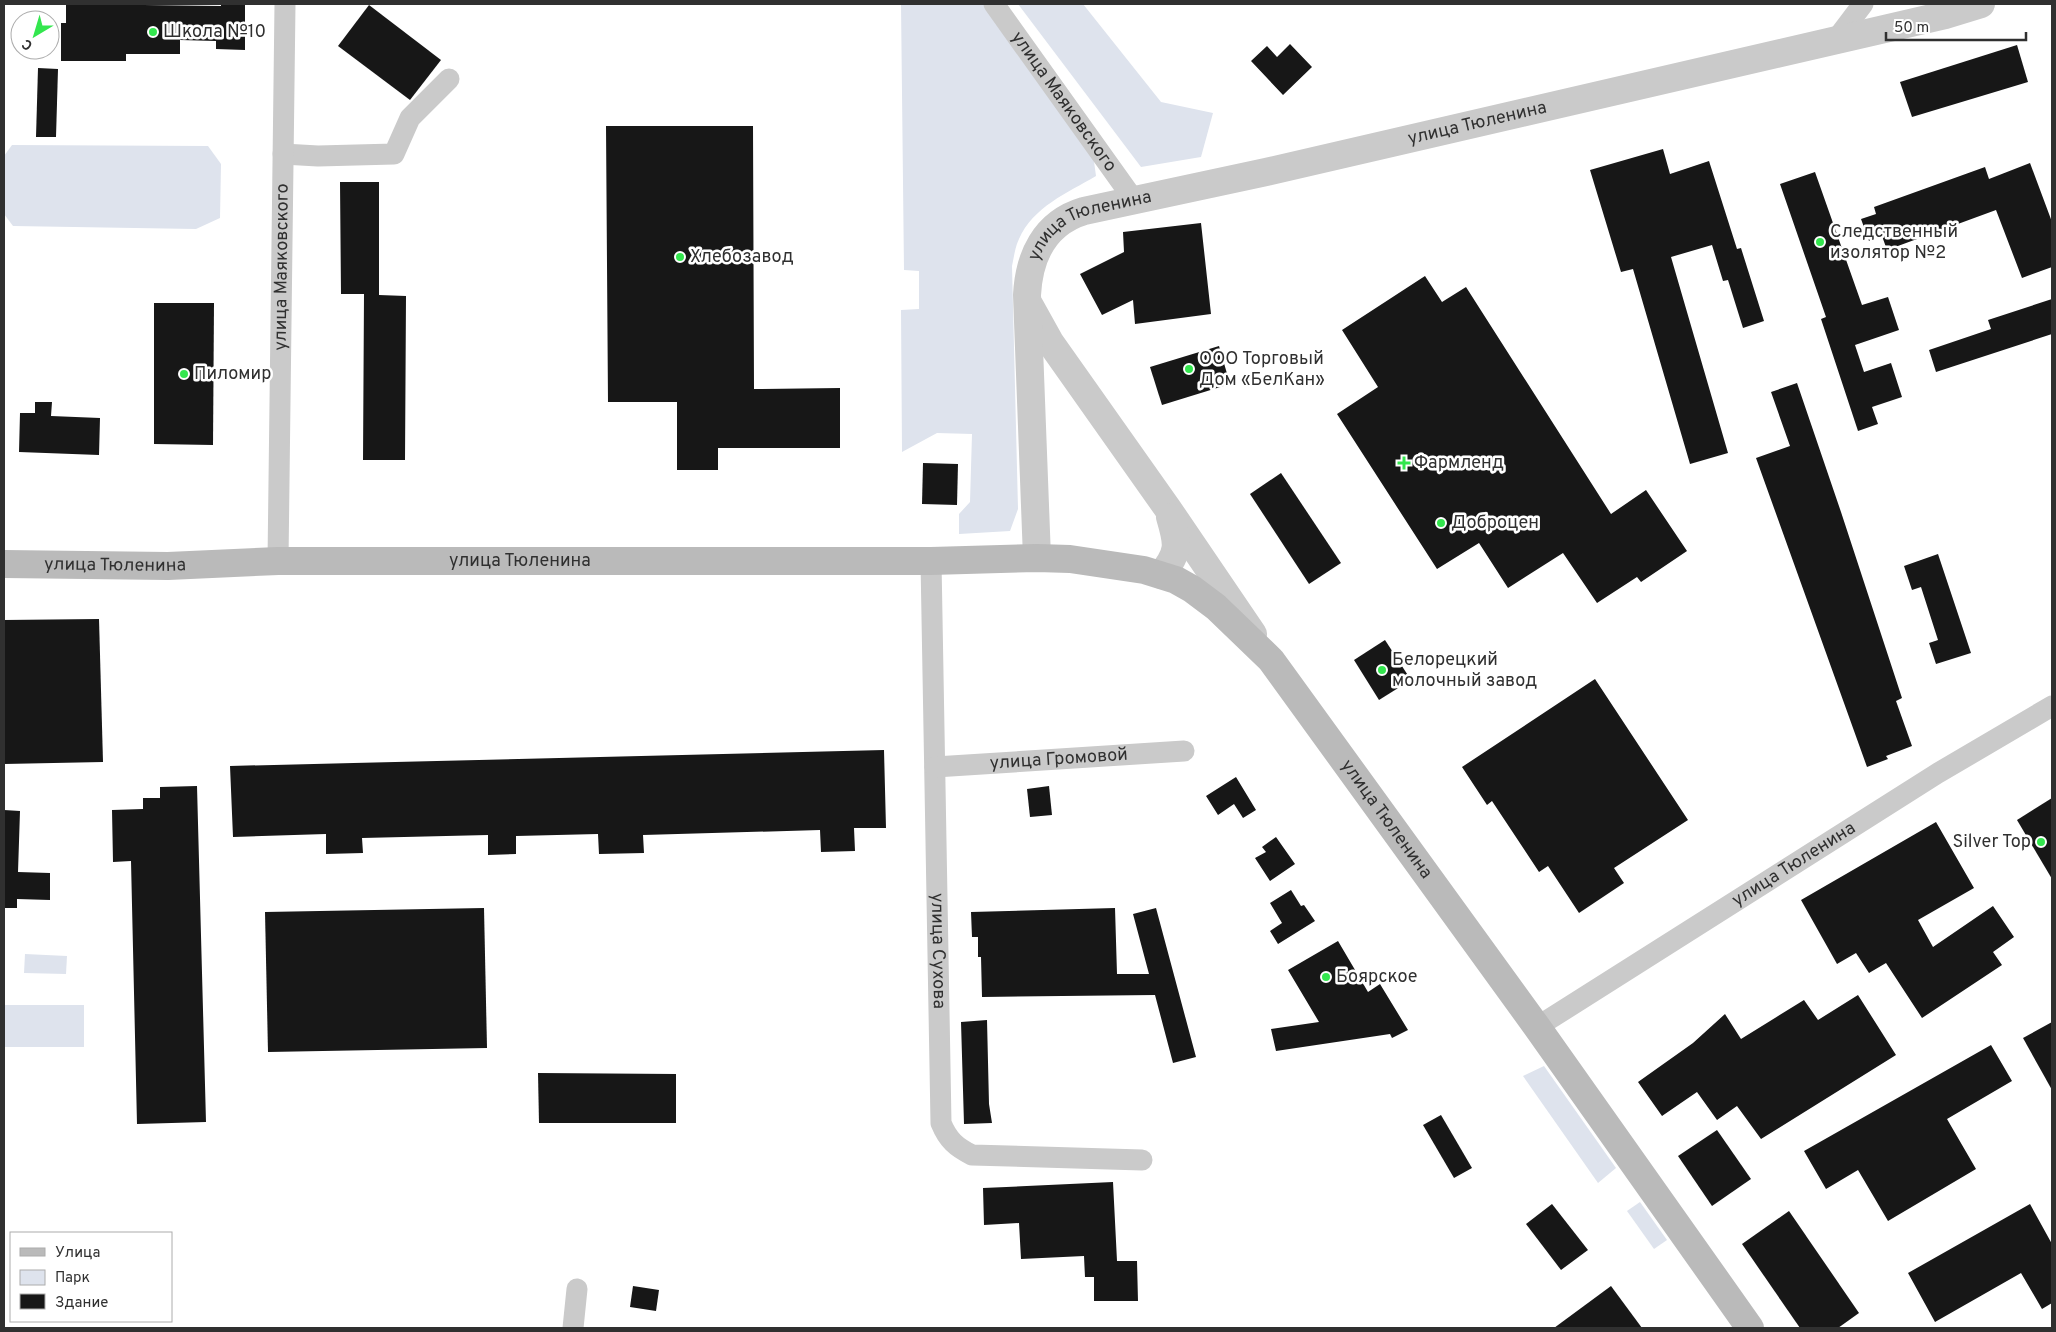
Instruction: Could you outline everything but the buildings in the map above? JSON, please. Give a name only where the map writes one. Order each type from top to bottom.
[{"type":"main road","name":"улица Тюленина","points":[[4,564],[168,566],[278,561],[931,561],[1036,558],[1070,559],[1162,575],[1192,589],[1216,607],[1271,660],[1537,1027],[1750,1328]]},
{"type":"street","name":"улица Маяковского","points":[[278,561],[285,4]]},
{"type":"street","name":"улица Маяковского","points":[[994,4],[1134,200]]},
{"type":"street","points":[[1835,41],[1863,4]]},
{"type":"street","name":"улица Тюленина","points":[[1036,558],[1027,300],[1028,278],[1034,255],[1054,228],[1074,214],[1285,168],[1835,41],[1945,15],[1981,4]]},
{"type":"street","points":[[283,154],[318,156],[394,154],[410,118],[449,79]]},
{"type":"street","name":"улица Тюленина","points":[[1027,300],[1050,342],[1168,509],[1271,660]]},
{"type":"street","points":[[1162,575],[1176,553],[1176,535],[1168,509]]},
{"type":"street","name":"улица Сухова","points":[[931,561],[940,1123],[947,1138],[958,1148],[972,1155],[1142,1160]]},
{"type":"street","name":"улица Тюленина","points":[[1537,1027],[1938,773],[2052,706]]},
{"type":"street","name":"улица Громовой","points":[[934,767],[1184,751]]},
{"type":"street","points":[[572,1328],[577,1289]]},
{"type":"green space","points":[[901,4],[985,4],[1093,154],[1096,176],[1042,209],[1025,228],[1015,252],[1012,266],[1018,509],[1010,531],[959,534],[959,514],[970,502],[972,434],[937,433],[902,452],[901,310],[919,309],[919,271],[904,270]]},
{"type":"green space","points":[[1018,4],[1083,4],[1161,102],[1213,113],[1201,157],[1141,167]]},
{"type":"green space","points":[[12,145],[208,146],[221,164],[220,218],[196,229],[13,226],[4,214],[4,156]]},
{"type":"green space","points":[[25,954],[67,956],[66,974],[24,973]]},
{"type":"green space","points":[[4,1005],[84,1005],[84,1047],[4,1047]]},
{"type":"green space","points":[[1544,1066],[1616,1168],[1598,1183],[1523,1076]]},
{"type":"green space","points":[[1640,1202],[1667,1240],[1654,1249],[1627,1211]]},
{"type":"place","name":"Школа №10","points":[[153,32]]},
{"type":"place","name":"Следственный изолятор №2","points":[[1820,242]]},
{"type":"place","name":"Хлебозавод","points":[[680,257]]},
{"type":"place","name":"ООО Торговый Дом «БелКан»","points":[[1189,369]]},
{"type":"place","name":"Пиломир","points":[[184,374]]},
{"type":"place","name":"Фармленд","points":[[1404,463]]},
{"type":"place","name":"Доброцен","points":[[1441,523]]},
{"type":"place","name":"Белорецкий молочный завод","points":[[1382,670]]},
{"type":"place","name":"Silver Top","points":[[2041,842]]},
{"type":"place","name":"Боярское","points":[[1326,977]]}]
